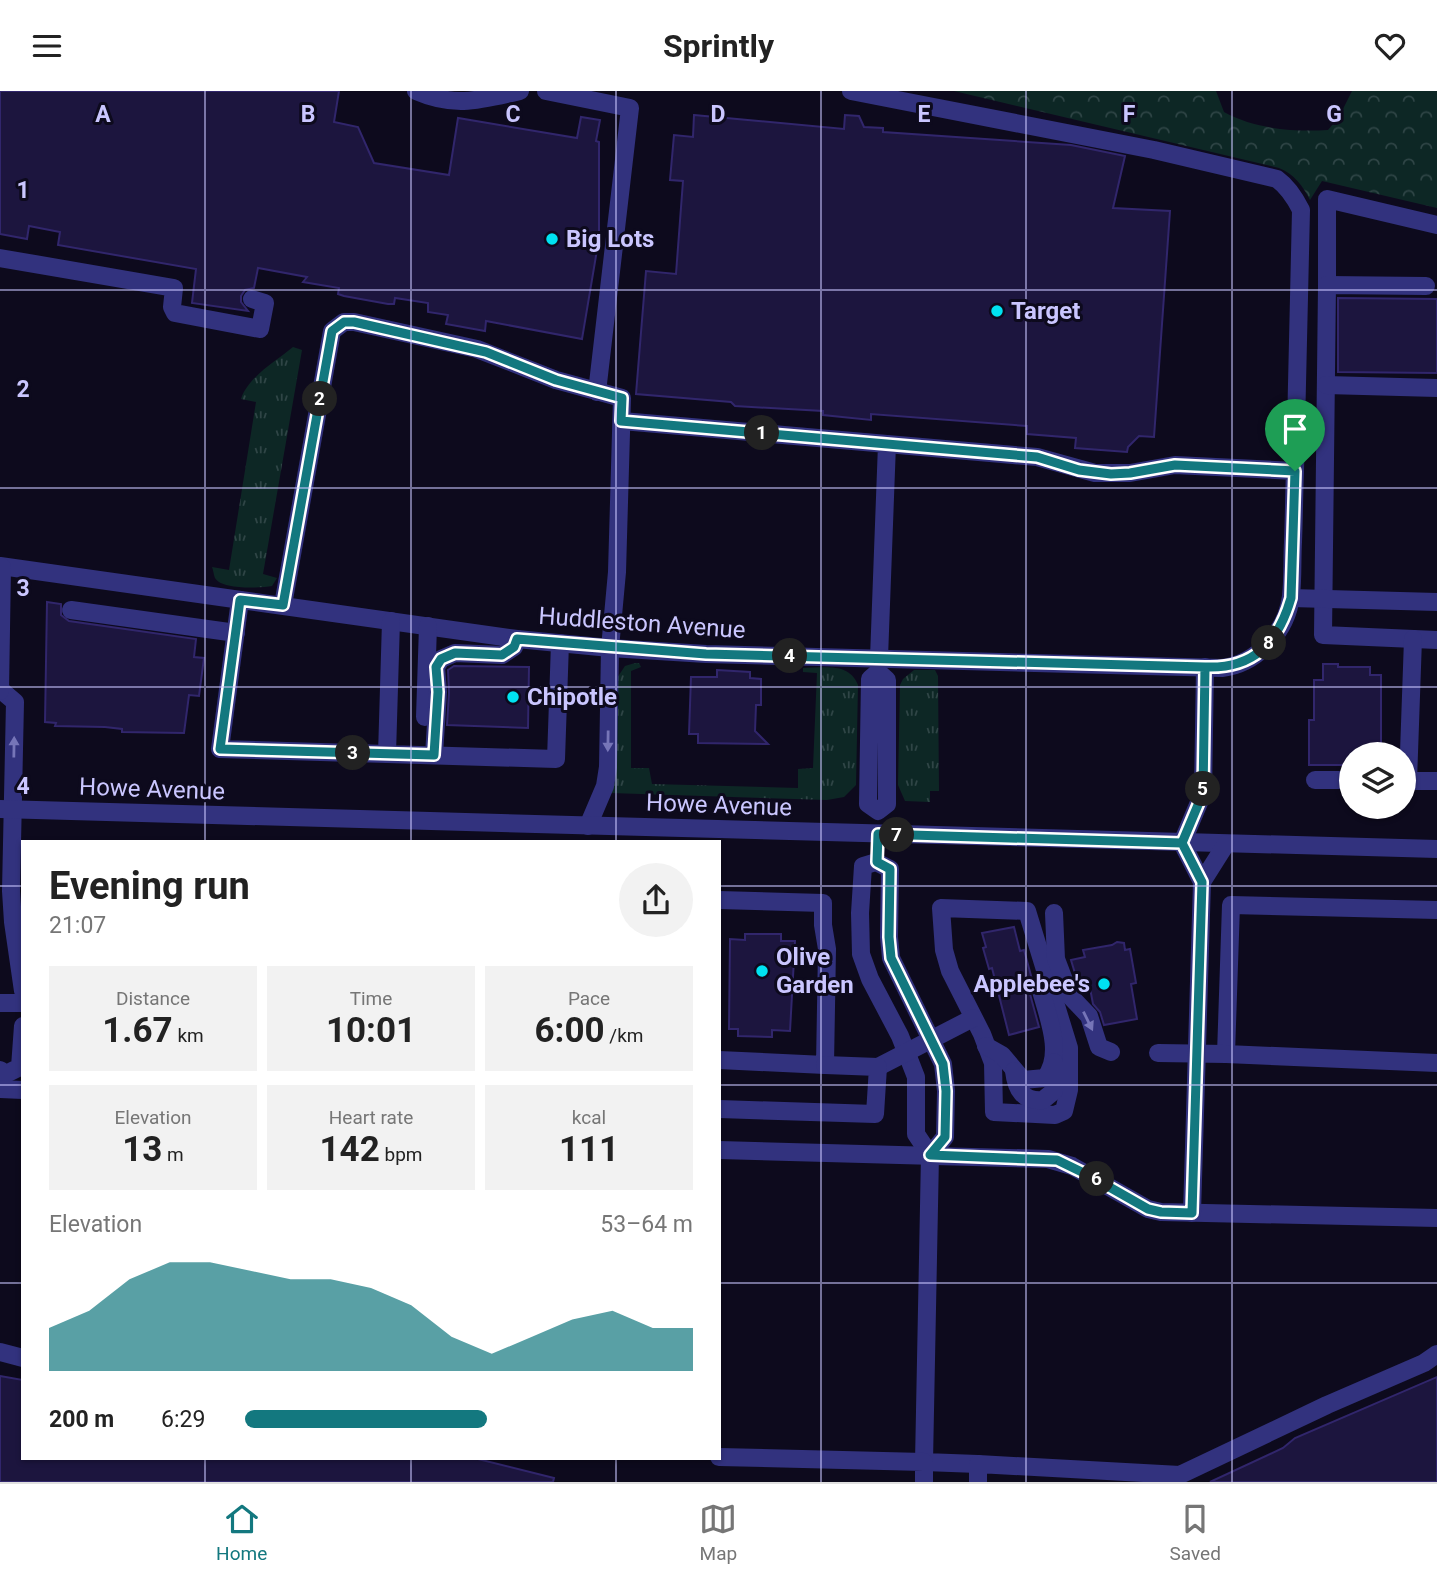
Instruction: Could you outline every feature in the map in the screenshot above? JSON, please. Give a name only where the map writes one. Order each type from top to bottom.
[{"type":"street","points":[[416,91],[448,101],[461,102],[520,91]]},
{"type":"street","points":[[851,91],[1154,150],[1277,179],[1282,183],[1301,210],[1291,598],[1437,602]]},
{"type":"street","points":[[555,92],[631,99],[597,391]]},
{"type":"street","points":[[1437,225],[1327,199],[1323,635],[1437,639]]},
{"type":"street","points":[[0,258],[174,288],[175,313],[260,329],[265,303],[251,299]]},
{"type":"street","points":[[1327,285],[1426,286]]},
{"type":"street","points":[[283,605],[332,331],[340,325],[354,322],[477,349],[556,380],[622,398],[617,572],[610,648],[608,767],[606,786],[588,826]]},
{"type":"street","points":[[1326,385],[1437,388]]},
{"type":"street","points":[[621,421],[1037,457],[1095,473],[1130,473],[1175,465],[1295,471]]},
{"type":"street","points":[[879,658],[887,444]]},
{"type":"street","points":[[1,566],[1,690],[15,702],[6,809],[13,922],[21,977]]},
{"type":"street","name":"Huddleston Avenue","points":[[1,566],[517,639],[610,648],[706,654],[1205,667],[1230,667],[1243,663],[1261,651],[1283,622],[1291,598]]},
{"type":"street","points":[[240,600],[220,749],[556,759],[560,643]]},
{"type":"street","points":[[71,610],[236,633]]},
{"type":"street","points":[[387,754],[391,621]]},
{"type":"street","points":[[428,626],[429,755]]},
{"type":"street","points":[[429,755],[438,692],[436,667],[441,659],[455,653],[502,655],[514,647],[517,639]]},
{"type":"street","points":[[1408,742],[1413,639]]},
{"type":"street","points":[[1192,1213],[1202,882],[1182,843],[1203,793],[1205,667]]},
{"type":"street","points":[[878,672],[887,680],[887,804],[878,811],[868,804],[870,679],[878,672]]},
{"type":"street","points":[[1315,780],[1339,781]]},
{"type":"street","points":[[1416,781],[1437,781]]},
{"type":"street","name":"Howe Avenue","points":[[6,809],[1437,849]]},
{"type":"street","points":[[877,862],[878,811]]},
{"type":"street","points":[[1202,882],[1226,844]]},
{"type":"street","points":[[924,1482],[930,1155],[916,1134],[916,1077],[861,954],[863,866],[877,862],[890,869],[891,958],[943,1064],[946,1091],[945,1137],[930,1155]]},
{"type":"street","points":[[721,900],[823,902],[827,949],[825,1065]]},
{"type":"street","points":[[1226,1054],[1231,905],[1437,910]]},
{"type":"street","points":[[940,908],[1020,910],[1027,911],[1067,1035],[1069,1090],[1064,1111],[1055,1115],[994,1112],[993,1063],[947,961],[940,908]]},
{"type":"street","points":[[986,1046],[1002,1055],[1023,1080],[1045,1078],[1054,1061],[1049,1023],[1020,910]]},
{"type":"street","points":[[1054,913],[1056,959],[1065,985],[1070,996],[1089,1016],[1099,1047],[1111,1052]]},
{"type":"street","points":[[0,1003],[21,1003]]},
{"type":"street","points":[[721,1060],[878,1067],[973,1018]]},
{"type":"street","points":[[7,1083],[20,1067],[21,1053]]},
{"type":"street","points":[[1158,1053],[1437,1063]]},
{"type":"street","points":[[721,1109],[875,1114],[878,1067]]},
{"type":"street","points":[[721,1150],[1057,1160],[1148,1209],[1161,1212],[1437,1218]]},
{"type":"street","points":[[0,1352],[21,1357]]},
{"type":"street","points":[[721,1457],[924,1462],[978,1473],[1180,1478],[1327,1405],[1424,1363],[1437,1354]]},
{"type":"green space","points":[[954,91],[1216,91],[1224,112],[1236,118],[1288,130],[1328,130],[1339,117],[1352,91],[1437,91],[1437,208],[1322,181],[1310,200],[1298,181],[1279,168]]},
{"type":"green space","points":[[293,347],[302,350],[263,574],[277,578],[272,586],[266,587],[225,585],[215,578],[212,567],[229,570],[256,402],[241,399],[256,377]]},
{"type":"green space","points":[[639,663],[641,667],[631,671],[631,768],[649,768],[652,784],[798,788],[798,769],[813,768],[817,673],[803,672],[803,668],[827,667],[849,673],[858,685],[856,785],[844,797],[827,800],[611,793],[615,681],[625,666]]},
{"type":"green space","points":[[914,670],[935,670],[938,676],[939,791],[930,791],[930,802],[905,801],[898,785],[900,685]]},
{"type":"building","points":[[0,91],[339,91],[334,122],[358,127],[374,163],[449,175],[458,118],[577,138],[581,117],[600,120],[596,141],[599,142],[599,238],[582,339],[486,321],[485,331],[446,324],[448,315],[428,312],[428,303],[395,298],[394,304],[388,304],[344,296],[338,294],[339,288],[303,282],[307,277],[258,268],[254,288],[245,290],[241,296],[241,302],[248,311],[192,303],[196,269],[58,245],[60,232],[29,226],[27,239],[0,234]]},
{"type":"building","name":"Target","points":[[694,115],[844,129],[845,115],[859,116],[864,127],[883,128],[883,132],[1071,145],[1125,156],[1113,208],[1170,211],[1154,437],[1139,436],[1128,447],[1127,452],[1075,448],[1076,438],[1027,434],[1027,426],[871,414],[871,420],[823,415],[823,411],[735,406],[731,402],[636,394],[646,271],[676,274],[683,181],[670,180],[674,135],[693,137]]},
{"type":"building","points":[[1338,298],[1437,299],[1437,373],[1338,372]]},
{"type":"building","points":[[47,602],[61,604],[61,615],[69,621],[196,639],[194,657],[204,658],[199,696],[189,695],[184,733],[122,732],[122,729],[55,726],[56,723],[45,722]]},
{"type":"building","points":[[1323,664],[1370,667],[1370,675],[1381,675],[1381,742],[1339,742],[1339,765],[1309,765],[1309,720],[1314,720],[1314,680],[1323,680]]},
{"type":"building","points":[[454,666],[529,667],[528,728],[447,725],[448,670]]},
{"type":"building","points":[[717,670],[750,672],[750,678],[761,679],[761,705],[756,705],[755,731],[768,744],[698,743],[698,734],[689,734],[691,677],[717,677]]},
{"type":"building","points":[[1014,927],[1033,983],[1030,994],[1039,1027],[1009,1035],[992,968],[989,969],[983,948],[986,947],[982,933]]},
{"type":"building","name":"Olive Garden","points":[[745,934],[781,934],[781,941],[795,941],[790,1031],[772,1030],[772,1037],[738,1036],[738,1029],[729,1029],[730,939],[745,940]]},
{"type":"building","name":"Applebee's","points":[[1117,942],[1124,943],[1125,950],[1130,949],[1136,983],[1131,984],[1137,1019],[1104,1025],[1100,1012],[1093,1004],[1090,988],[1080,990],[1071,960],[1085,957],[1083,950]]},
{"type":"building","points":[[0,1376],[21,1380],[21,1460],[482,1460],[554,1478],[553,1482],[0,1482]]},
{"type":"building","points":[[1437,1377],[1437,1482],[1210,1482],[1283,1448],[1295,1438]]},
{"type":"place","name":"Big Lots","points":[[552,239]]},
{"type":"place","name":"Target","points":[[997,311]]},
{"type":"place","name":"Chipotle","points":[[513,697]]},
{"type":"place","name":"Olive Garden","points":[[762,971]]},
{"type":"place","name":"Applebee's","points":[[1104,984]]},
{"type":"route","points":[[1295,471],[1175,465],[1130,473],[1095,473],[1037,457],[621,421],[622,398],[556,380],[477,349],[344,322],[332,331],[283,605],[240,600],[220,749],[434,755],[438,692],[436,667],[441,659],[455,653],[502,655],[514,647],[517,639],[706,654],[1205,667],[1203,793],[1182,843],[1202,882],[1192,1213],[1148,1209],[1057,1160],[930,1155],[945,1137],[946,1091],[943,1064],[895,971],[891,958],[890,869],[877,862],[878,834],[1182,843],[1196,811],[1203,793],[1204,730],[1205,667],[1230,667],[1243,663],[1261,651],[1283,622],[1291,598],[1295,471]]}]
